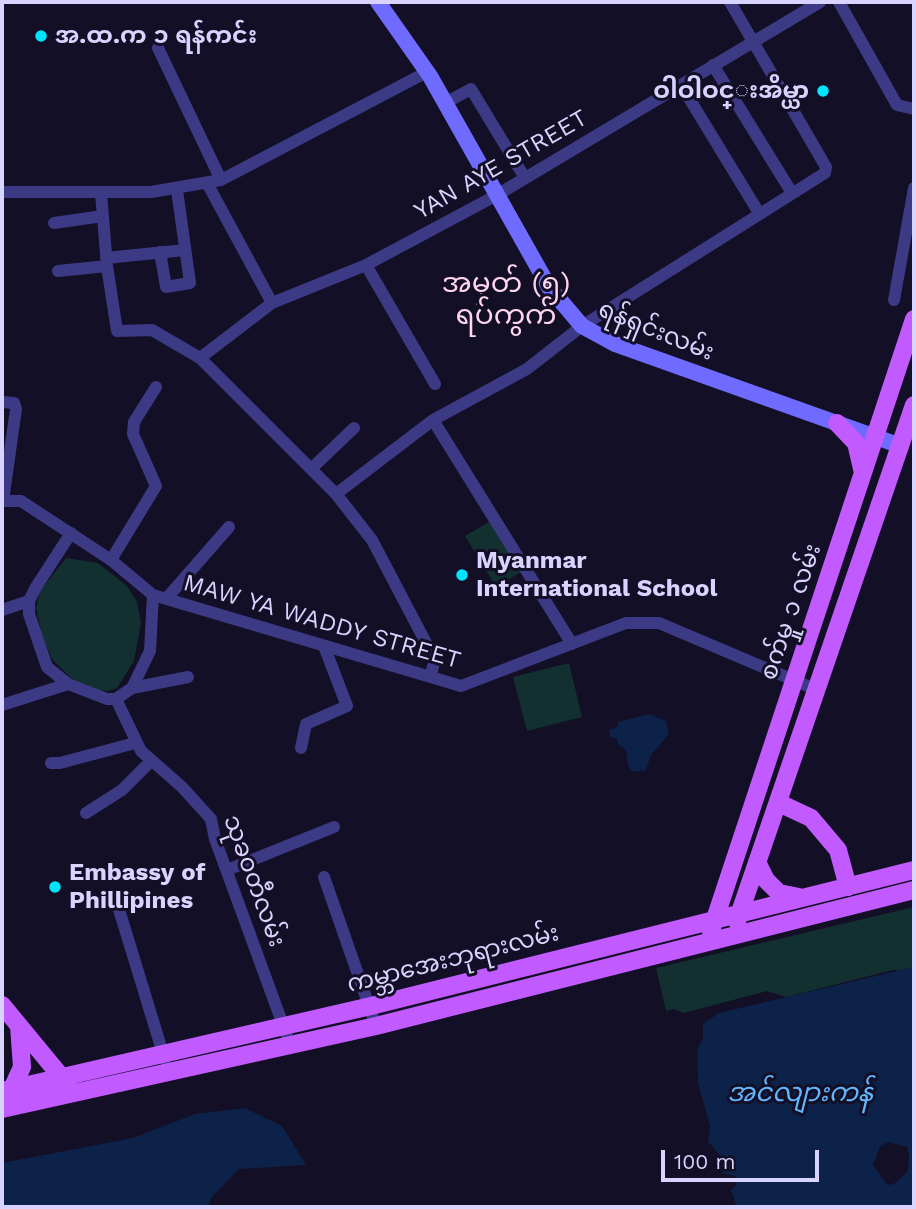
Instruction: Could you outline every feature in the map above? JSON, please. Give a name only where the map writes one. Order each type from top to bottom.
[{"type":"main road","name":"ရန်ရှင်းလမ်း","points":[[378,2],[427,72],[549,287],[582,326],[615,344],[901,446]]},
{"type":"main road","name":"စက်မှု ၁ လမ်း","points":[[708,941],[792,680],[913,326]]},
{"type":"main road","name":"စက်မှု ၁ လမ်း","points":[[733,934],[914,405]]},
{"type":"main road","points":[[837,423],[860,451],[862,479]]},
{"type":"main road","points":[[750,806],[777,809],[811,818],[838,850],[848,887]]},
{"type":"main road","points":[[757,862],[766,880],[779,893],[802,898]]},
{"type":"main road","name":"ကမ္ဘာအေးဘုရားလမ်း","points":[[2,1109],[74,1093],[284,1025],[371,1006],[914,870]]},
{"type":"main road","points":[[708,941],[914,890]]},
{"type":"main road","name":"ကမ္ဘာအေးဘုရားလမ်း","points":[[7,1090],[63,1078],[290,1044],[376,1026],[708,941]]},
{"type":"main road","points":[[2,1005],[74,1093]]},
{"type":"main road","points":[[7,1090],[22,1067],[19,1026]]},
{"type":"street","points":[[337,494],[433,420],[527,369],[582,326],[827,170],[730,2]]},
{"type":"street","name":"YAN AYE STREET","points":[[200,358],[272,303],[366,265],[497,195],[820,2]]},
{"type":"street","points":[[839,2],[897,104],[914,109]]},
{"type":"street","points":[[158,48],[221,180]]},
{"type":"street","points":[[713,65],[792,192]]},
{"type":"street","points":[[2,192],[101,193],[177,190],[221,180],[427,72]]},
{"type":"street","points":[[681,85],[759,213]]},
{"type":"street","points":[[445,103],[471,89],[525,178]]},
{"type":"street","points":[[207,183],[272,303]]},
{"type":"street","points":[[894,300],[914,189]]},
{"type":"street","points":[[161,259],[166,286],[190,283],[177,190]]},
{"type":"street","points":[[101,193],[117,331],[152,330],[200,358],[337,494],[372,540],[435,660],[430,677]]},
{"type":"street","points":[[54,223],[103,216]]},
{"type":"street","points":[[58,271],[107,262],[186,256]]},
{"type":"street","points":[[366,265],[435,384]]},
{"type":"street","points":[[111,559],[156,486],[133,434],[134,422],[156,387]]},
{"type":"street","points":[[2,402],[14,403],[16,409],[2,501],[22,501],[111,559],[160,597]]},
{"type":"street","points":[[433,420],[572,644]]},
{"type":"street","points":[[312,469],[354,428]]},
{"type":"street","points":[[132,688],[150,651],[160,597],[229,527]]},
{"type":"street","points":[[71,533],[29,601],[29,614],[47,667],[68,684],[89,695],[116,699],[132,688],[188,677]]},
{"type":"street","name":"MAW YA WADDY STREET","points":[[160,597],[461,686],[626,623],[659,623],[817,690]]},
{"type":"street","points":[[2,610],[29,601]]},
{"type":"street","points":[[301,748],[306,724],[346,706],[324,646]]},
{"type":"street","points":[[2,705],[68,684]]},
{"type":"street","name":"သုခဝတီလမ်း","points":[[116,699],[135,743],[151,761],[204,808],[211,819],[290,1044]]},
{"type":"street","points":[[51,763],[135,743]]},
{"type":"street","points":[[86,813],[122,790],[151,761]]},
{"type":"street","points":[[227,870],[334,827]]},
{"type":"street","points":[[324,877],[376,1026]]},
{"type":"street","points":[[117,903],[166,1063]]},
{"type":"green space","points":[[491,521],[521,572],[496,587],[465,536]]},
{"type":"green space","points":[[66,558],[98,563],[127,586],[137,602],[141,623],[134,661],[117,688],[108,691],[93,689],[72,679],[52,659],[42,636],[36,608],[40,591]]},
{"type":"green space","points":[[569,663],[582,717],[527,731],[513,677]]},
{"type":"green space","points":[[914,907],[914,967],[908,970],[893,970],[786,997],[767,991],[684,1013],[674,1009],[666,1011],[656,968]]},
{"type":"water","points":[[649,714],[666,721],[669,734],[651,755],[646,770],[633,772],[628,766],[626,750],[618,744],[617,738],[610,737],[609,730],[617,727],[618,722]]},
{"type":"water","name":"အင်လျားကန်","points":[[914,967],[914,1207],[737,1207],[731,1190],[737,1184],[735,1176],[722,1173],[724,1161],[708,1141],[710,1127],[698,1082],[697,1050],[703,1039],[703,1024],[719,1013]],"holes":[[[888,1142],[907,1147],[908,1171],[894,1184],[887,1185],[873,1165],[880,1147]]]},
{"type":"water","points":[[245,1108],[282,1126],[306,1165],[239,1169],[211,1198],[209,1207],[2,1207],[2,1163],[133,1138],[195,1114]]},
{"type":"place","name":"အ.ထ.က ၁ ရန်ကင်း","points":[[41,36]]},
{"type":"place","name":"ဝါဝါဝင္းအိမ္ယာ","points":[[823,91]]},
{"type":"place","name":"Myanmar International School","points":[[462,575]]},
{"type":"place","name":"Embassy of Phillipines","points":[[55,887]]},
{"type":"district","name":"အမှတ် (၅) ရပ်ကွက်","points":[[506,300]]}]
